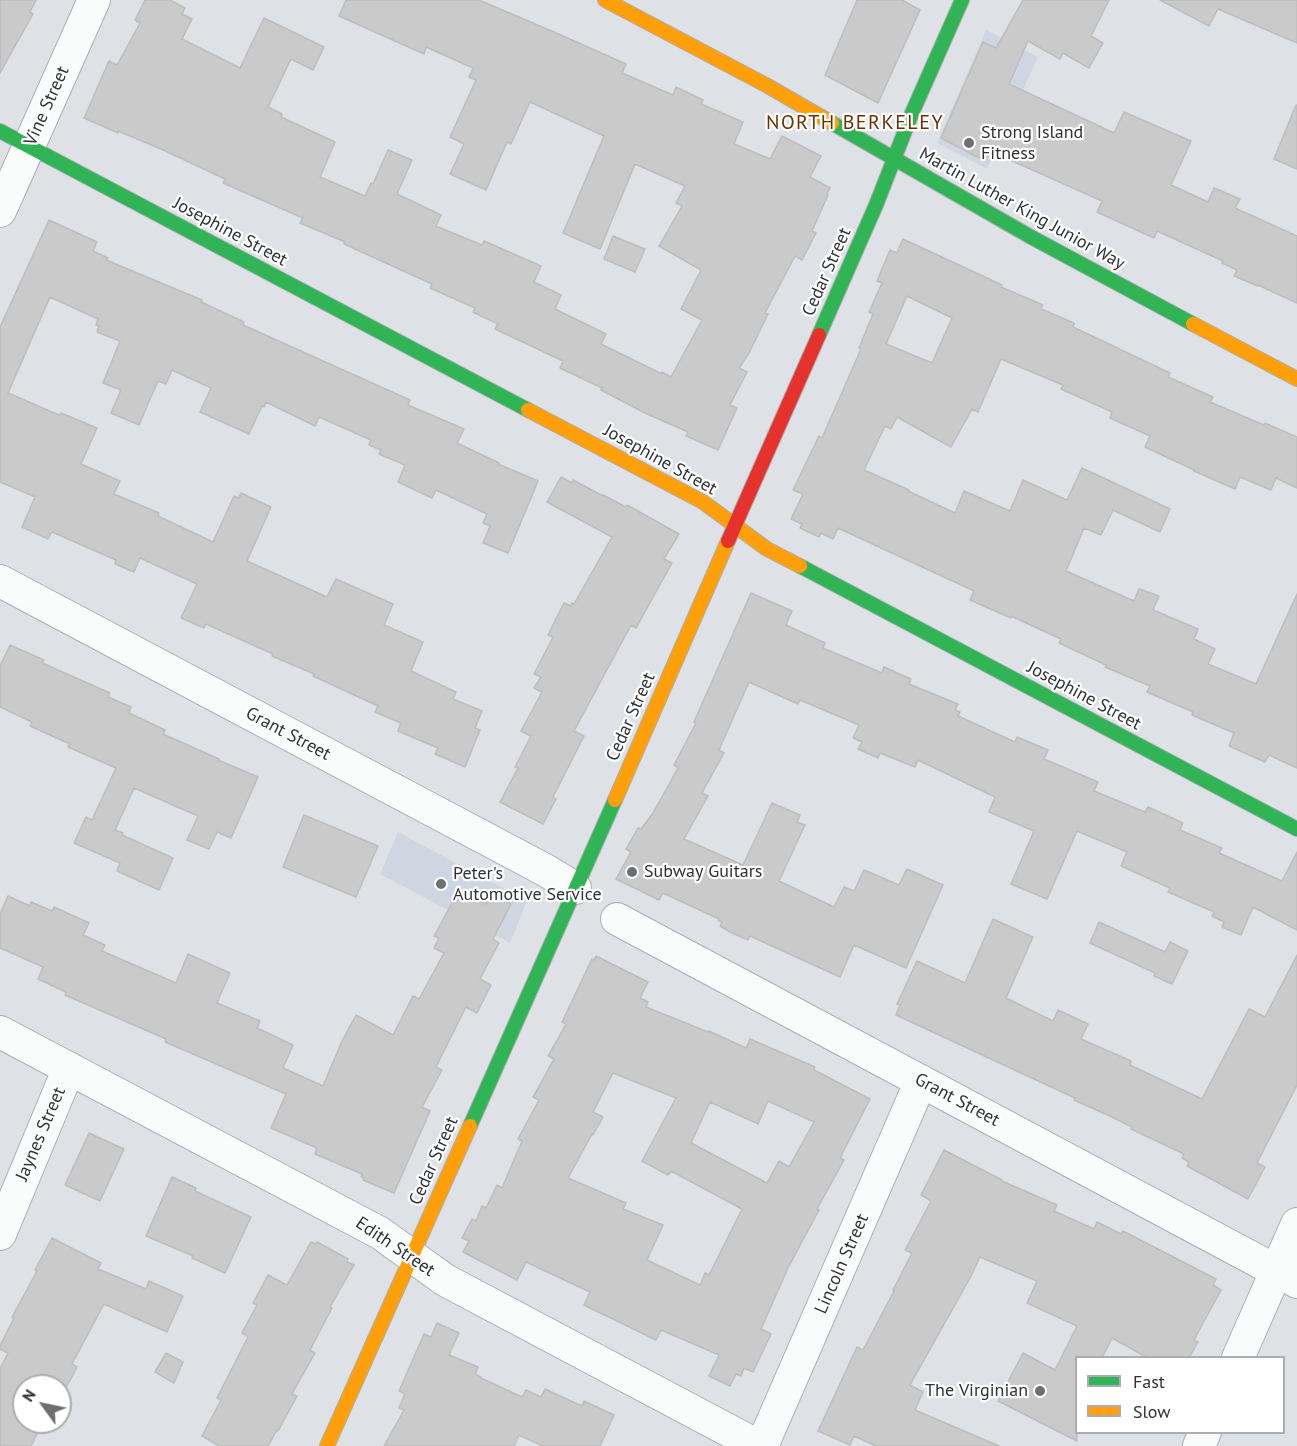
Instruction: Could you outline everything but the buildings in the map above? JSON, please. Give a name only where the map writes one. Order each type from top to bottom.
[{"type":"street","name":"Vine Street","points":[[0,212],[94,0]]},
{"type":"street","name":"Martin Luther King Junior Way","points":[[605,0],[766,85],[1031,237],[1297,379]]},
{"type":"street","name":"Cedar Street","points":[[327,1446],[876,205],[912,113],[962,0]]},
{"type":"street","name":"Josephine Street","points":[[0,131],[703,502],[767,549],[1297,829]]},
{"type":"street","name":"Grant Street","points":[[0,582],[534,864],[575,888]]},
{"type":"street","name":"Grant Street","points":[[617,919],[1287,1276]]},
{"type":"street","name":"Edith Street","points":[[0,1032],[380,1233],[445,1280],[760,1446]]},
{"type":"street","name":"Jaynes Street","points":[[0,1234],[69,1068]]},
{"type":"street","name":"Lincoln Street","points":[[760,1446],[921,1081]]},
{"type":"street","points":[[1239,1356],[1287,1276],[1297,1224]]},
{"type":"shaded area","points":[[986,30],[1038,57],[987,169],[937,143]]},
{"type":"shaded area","points":[[398,832],[527,901],[510,943],[380,874]]},
{"type":"traffic: fast","points":[[819,335],[962,0]]},
{"type":"traffic: fast","points":[[832,123],[1031,237],[1193,324]]},
{"type":"traffic: fast","points":[[0,131],[528,410]]},
{"type":"traffic: fast","points":[[800,566],[1297,829]]},
{"type":"traffic: fast","points":[[470,1126],[615,800]]},
{"type":"traffic: slow","points":[[605,0],[766,85],[832,123]]},
{"type":"traffic: slow","points":[[1193,324],[1297,379]]},
{"type":"traffic: slow","points":[[528,410],[703,502],[767,549],[800,566]]},
{"type":"traffic: slow","points":[[615,800],[728,541]]},
{"type":"traffic: slow","points":[[327,1446],[470,1126]]},
{"type":"traffic: jam","points":[[728,541],[819,335]]},
{"type":"place","name":"Strong Island Fitness","points":[[969,143]]},
{"type":"place","name":"Subway Guitars","points":[[632,872]]},
{"type":"place","name":"Peter's Automotive Service","points":[[441,884]]},
{"type":"place","name":"The Virginian","points":[[1040,1391]]},
{"type":"district","name":"NORTH BERKELEY","points":[[855,123]]}]
